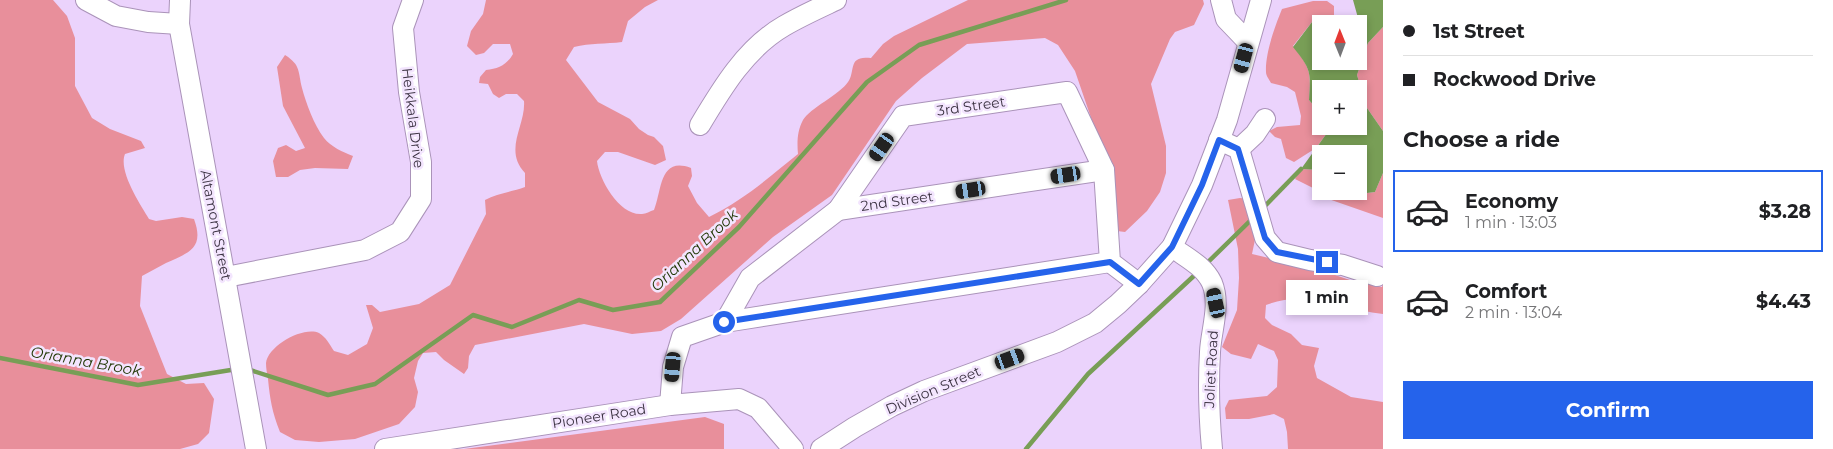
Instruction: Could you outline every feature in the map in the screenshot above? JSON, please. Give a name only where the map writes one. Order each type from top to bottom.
[{"type":"street","points":[[86,0],[116,16],[148,22],[179,24]]},
{"type":"street","name":"Altamont Street","points":[[180,0],[179,24],[256,449]]},
{"type":"street","name":"Heikkala Drive","points":[[226,277],[365,250],[400,232],[421,199],[421,162],[409,92],[403,28],[413,0]]},
{"type":"street","points":[[700,125],[722,88],[743,60],[783,26],[836,0]]},
{"type":"street","points":[[1221,0],[1226,19],[1248,42]]},
{"type":"street","name":"Division Street","points":[[821,449],[892,406],[924,391],[1057,342],[1088,326],[1118,304],[1139,284],[1172,247],[1202,185],[1227,120],[1261,0]]},
{"type":"street","name":"3rd Street","points":[[838,210],[904,116],[1067,92],[1104,170]]},
{"type":"street","points":[[1238,149],[1254,134],[1265,119]]},
{"type":"street","points":[[1219,140],[1238,149],[1265,238],[1277,252],[1343,265],[1377,276]]},
{"type":"street","points":[[1104,170],[1110,262]]},
{"type":"street","name":"2nd Street","points":[[838,210],[1104,170]]},
{"type":"street","points":[[724,322],[750,278],[838,210]]},
{"type":"street","name":"Joliet Road","points":[[1172,247],[1203,269],[1212,284],[1216,303],[1210,350],[1208,405],[1212,449]]},
{"type":"street","points":[[670,405],[673,367],[682,337],[724,322],[1110,262],[1139,284]]},
{"type":"street","name":"Pioneer Road","points":[[385,449],[670,405],[739,400],[758,408],[793,449]]},
{"type":"shaded area","points":[[0,0],[53,0],[67,16],[75,38],[75,86],[92,118],[110,129],[141,141],[145,148],[125,154],[124,161],[127,178],[149,219],[156,221],[182,217],[194,219],[197,229],[196,243],[187,253],[142,276],[140,306],[167,374],[186,384],[204,383],[214,399],[209,433],[198,444],[180,449],[0,449]]},
{"type":"shaded area","points":[[486,0],[658,0],[645,7],[628,21],[622,42],[574,47],[566,60],[598,102],[630,119],[639,129],[654,137],[663,146],[666,160],[655,165],[618,152],[605,152],[597,161],[606,187],[619,203],[634,213],[644,214],[654,210],[667,171],[673,167],[681,166],[691,168],[692,176],[688,186],[697,203],[709,217],[745,196],[798,154],[798,137],[803,120],[811,111],[844,87],[850,78],[855,61],[871,58],[883,44],[894,36],[968,0],[1203,0],[1204,4],[1194,25],[1175,32],[1170,39],[1151,84],[1166,146],[1166,173],[1160,192],[1147,211],[1125,232],[1117,231],[1101,147],[1075,71],[1058,45],[1045,38],[967,44],[922,78],[896,101],[832,195],[773,237],[681,319],[661,331],[632,334],[584,324],[475,345],[469,356],[468,368],[464,374],[436,352],[423,353],[418,361],[414,378],[418,392],[415,407],[399,424],[355,439],[319,442],[295,440],[280,432],[273,412],[266,363],[273,350],[287,339],[304,332],[319,333],[328,341],[334,351],[348,355],[367,344],[373,328],[366,305],[372,305],[380,312],[419,304],[450,285],[486,214],[485,200],[525,187],[525,173],[516,155],[517,137],[524,110],[524,101],[517,94],[506,94],[499,98],[493,94],[488,84],[479,83],[480,77],[486,70],[502,66],[511,58],[513,54],[510,44],[493,44],[484,53],[476,55],[467,46],[471,31],[483,14]]},
{"type":"shaded area","points":[[1353,0],[1383,0],[1383,27],[1368,43],[1368,15],[1357,15]]},
{"type":"shaded area","points":[[1313,1],[1327,1],[1334,6],[1334,15],[1312,15],[1312,22],[1293,46],[1303,60],[1310,77],[1309,100],[1312,104],[1312,135],[1326,135],[1318,145],[1312,145],[1312,151],[1294,162],[1286,158],[1281,139],[1275,137],[1269,131],[1277,127],[1300,125],[1301,116],[1295,92],[1287,87],[1271,83],[1266,75],[1267,57],[1271,40],[1282,9]]},
{"type":"shaded area","points":[[1312,22],[1312,70],[1359,70],[1357,75],[1359,80],[1312,80],[1312,104],[1309,100],[1310,77],[1308,71],[1293,47]]},
{"type":"shaded area","points":[[1383,27],[1383,131],[1367,108],[1367,80],[1359,80],[1357,75],[1359,70],[1368,70],[1368,43]]},
{"type":"shaded area","points":[[285,55],[296,66],[308,107],[320,133],[334,147],[353,156],[348,169],[315,168],[300,170],[288,177],[276,177],[273,161],[278,148],[286,145],[296,151],[305,148],[283,106],[277,67]]},
{"type":"shaded area","points":[[1367,108],[1383,131],[1383,173],[1375,192],[1367,193],[1367,145],[1318,145],[1326,135],[1367,135]]},
{"type":"shaded area","points":[[1312,154],[1312,170],[1301,169]]},
{"type":"shaded area","points":[[1301,169],[1312,170],[1312,188],[1295,179]]},
{"type":"shaded area","points":[[1383,173],[1383,218],[1331,200],[1367,200],[1367,193],[1375,192]]},
{"type":"shaded area","points":[[1249,199],[1256,235],[1252,254],[1320,270],[1353,281],[1382,287],[1383,283],[1383,314],[1325,302],[1296,299],[1266,305],[1265,318],[1272,325],[1291,334],[1302,345],[1319,348],[1314,366],[1317,378],[1351,397],[1383,402],[1383,449],[1288,449],[1284,419],[1274,414],[1249,419],[1226,419],[1225,408],[1229,400],[1267,396],[1277,387],[1278,360],[1274,351],[1258,344],[1251,359],[1231,354],[1222,347],[1237,310],[1239,278],[1238,249],[1228,200]]},
{"type":"shaded area","points":[[705,417],[724,424],[724,449],[464,449]]},
{"type":"waterway","name":"Orianna Brook","points":[[247,369],[328,395],[375,384],[473,315],[512,327],[579,300],[613,310],[660,302],[739,227],[867,82],[919,45],[1066,0]]},
{"type":"waterway","points":[[1263,208],[1301,169]]},
{"type":"waterway","points":[[1204,266],[1254,217]]},
{"type":"waterway","points":[[1026,449],[1088,374],[1197,273]]},
{"type":"waterway","name":"Orianna Brook","points":[[0,358],[138,385],[237,369]]},
{"type":"route","points":[[724,322],[1110,262],[1139,284],[1172,247],[1202,185],[1219,140],[1238,149],[1265,238],[1277,252],[1327,262]]}]
